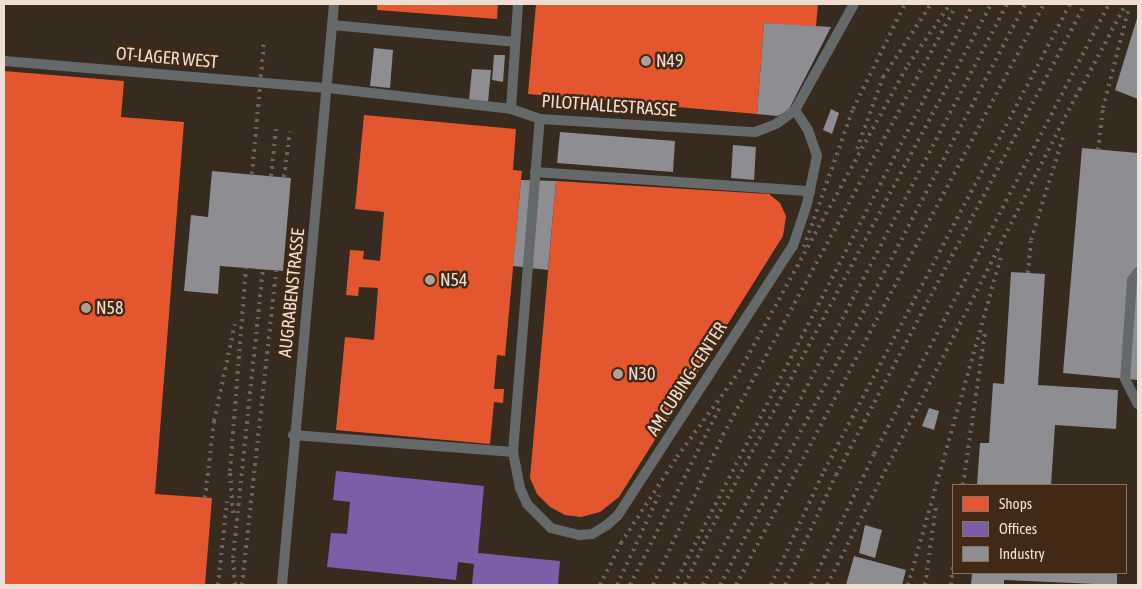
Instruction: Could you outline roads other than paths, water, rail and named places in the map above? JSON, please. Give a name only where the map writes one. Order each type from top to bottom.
[{"type":"lane","name":"AUGRABENSTRASSE","points":[[282,585],[293,435],[328,88],[334,4]]},
{"type":"lane","points":[[511,109],[518,4]]},
{"type":"lane","points":[[795,110],[854,4]]},
{"type":"lane","points":[[332,26],[515,42]]},
{"type":"lane","name":"OT-LAGER WEST","points":[[4,61],[328,88]]},
{"type":"lane","name":"PILOTHALLESTRASSE","points":[[328,88],[511,109],[540,119],[755,132],[776,124],[795,110]]},
{"type":"lane","name":"AM CUBING-CENTER","points":[[540,119],[513,452],[520,488],[527,504],[551,528],[580,535],[592,534],[612,520],[793,246],[810,191],[818,156],[808,130],[795,110]]},
{"type":"lane","points":[[535,172],[810,191]]},
{"type":"lane","points":[[1138,272],[1132,280],[1125,378],[1138,404]]},
{"type":"lane","points":[[293,435],[513,452]]},
{"type":"railway","points":[[804,247],[853,109],[905,4]]},
{"type":"railway","points":[[857,149],[883,77],[931,4]]},
{"type":"railway","points":[[600,585],[621,543],[677,457],[739,372],[908,65],[950,4]]},
{"type":"railway","points":[[674,585],[973,4]]},
{"type":"railway","points":[[685,585],[706,538],[991,4]]},
{"type":"railway","points":[[703,585],[1007,4]]},
{"type":"railway","points":[[720,585],[1025,4]]},
{"type":"railway","points":[[736,585],[1044,4]]},
{"type":"railway","points":[[771,585],[824,471],[1070,4]]},
{"type":"railway","points":[[785,585],[836,475],[1085,4]]},
{"type":"railway","points":[[811,585],[874,454],[1109,4]]},
{"type":"railway","points":[[1080,90],[1126,4]]},
{"type":"railway","points":[[653,585],[723,435],[955,7]]},
{"type":"railway","points":[[1098,150],[1103,108],[1128,11]]},
{"type":"railway","points":[[252,174],[264,43]]},
{"type":"railway","points":[[827,585],[1082,84]]},
{"type":"railway","points":[[271,176],[276,129]]},
{"type":"railway","points":[[284,177],[290,131]]},
{"type":"railway","points":[[1028,273],[1031,240],[1064,134]]},
{"type":"railway","points":[[908,585],[1001,256]]},
{"type":"railway","points":[[233,513],[230,471],[246,268]]},
{"type":"railway","points":[[235,585],[233,558],[263,270]]},
{"type":"railway","points":[[242,585],[276,271]]},
{"type":"railway","points":[[205,498],[214,421],[235,324]]},
{"type":"railway","points":[[963,484],[985,332]]},
{"type":"railway","points":[[630,585],[720,407]]},
{"type":"railway","points":[[617,585],[659,495]]},
{"type":"railway","points":[[218,585],[227,501]]},
{"type":"railway","points":[[925,585],[936,506]]},
{"type":"railway","points":[[951,585],[952,574]]},
{"type":"place","name":"N49","points":[[646,61]]},
{"type":"place","name":"N54","points":[[430,280]]},
{"type":"place","name":"N58","points":[[86,308]]},
{"type":"place","name":"N30","points":[[618,374]]}]
